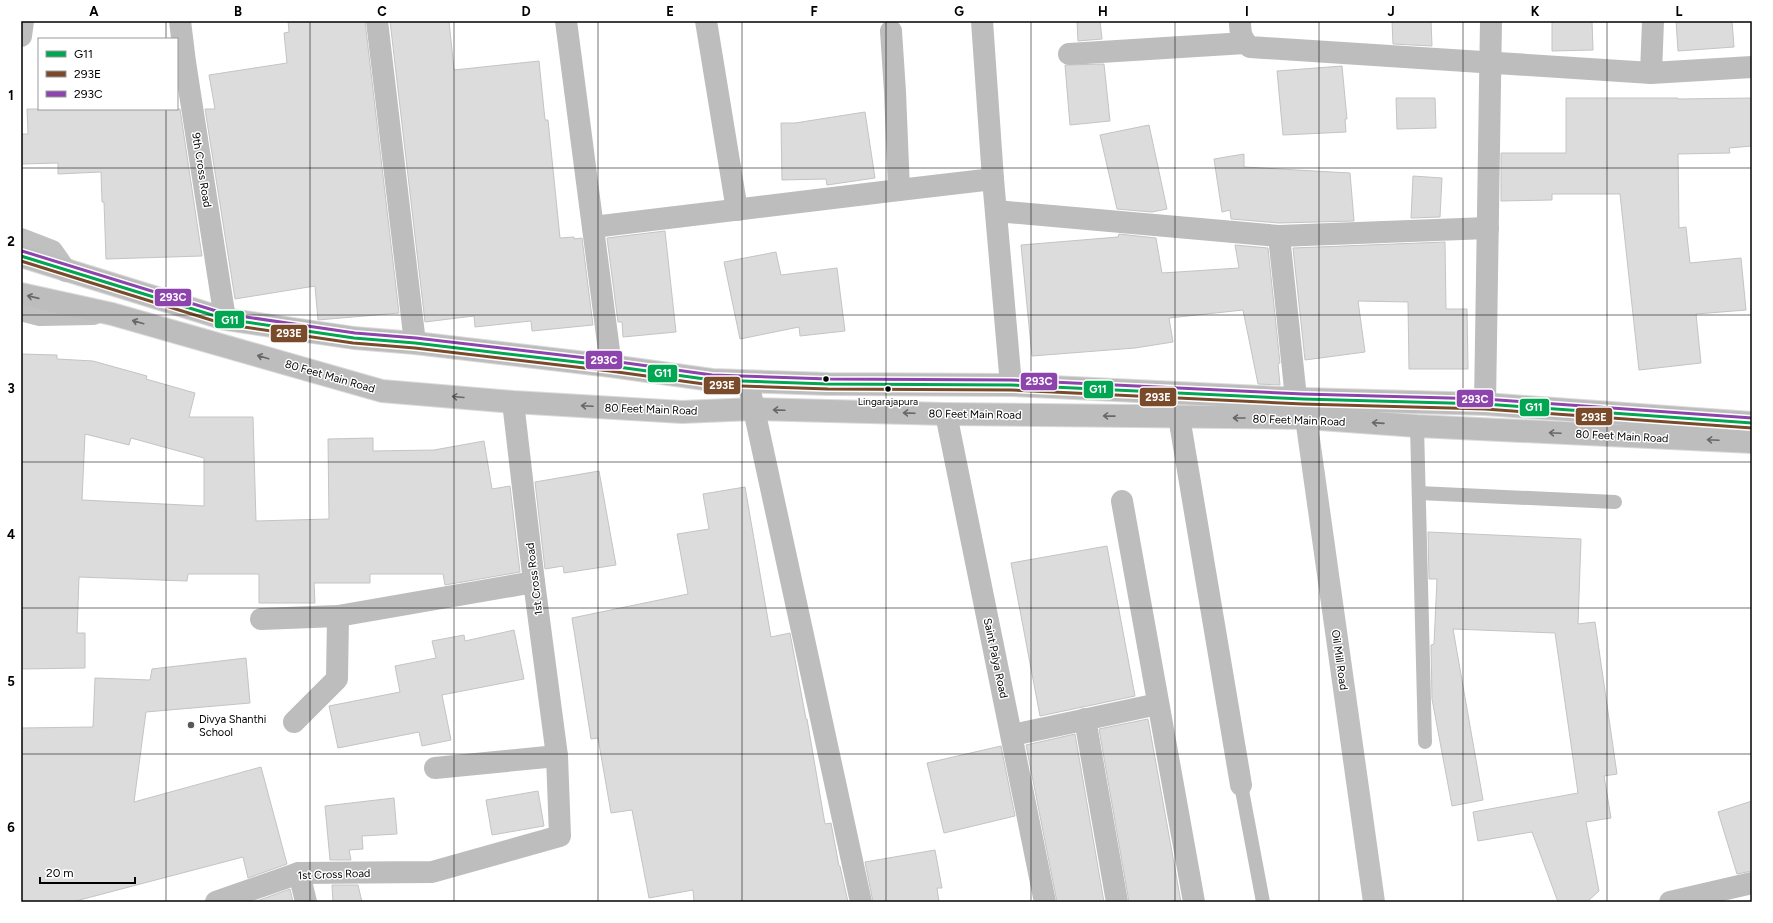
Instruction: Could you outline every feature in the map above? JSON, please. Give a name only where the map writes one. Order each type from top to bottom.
[{"type":"street","points":[[21,36],[23,21]]},
{"type":"street","name":"9th Cross Road","points":[[180,21],[225,319]]},
{"type":"street","points":[[377,21],[415,343]]},
{"type":"street","points":[[566,21],[611,366]]},
{"type":"street","points":[[706,21],[737,210]]},
{"type":"street","points":[[982,21],[993,179],[1012,385]]},
{"type":"street","points":[[1240,21],[1240,30],[1245,43],[1250,47],[1651,73],[1752,67]]},
{"type":"street","points":[[1485,404],[1491,21]]},
{"type":"street","points":[[1651,73],[1653,21]]},
{"type":"street","points":[[891,31],[899,190]]},
{"type":"street","points":[[1069,54],[1245,43]]},
{"type":"street","points":[[593,227],[993,179]]},
{"type":"street","points":[[996,211],[1279,236],[1488,228]]},
{"type":"street","points":[[1279,236],[1296,398]]},
{"type":"street","points":[[21,239],[52,251],[66,271]]},
{"type":"street","name":"80 Feet Main Road","points":[[26,258],[225,319],[354,338],[415,343],[611,366],[712,380],[748,382],[1012,385],[1296,398],[1485,404],[1752,423]]},
{"type":"street","name":"80 Feet Main Road","points":[[21,294],[112,314],[382,391],[514,402],[682,412],[754,409],[1179,418],[1306,418],[1417,426],[1752,442]]},
{"type":"street","points":[[21,310],[40,314],[112,314]]},
{"type":"street","points":[[748,382],[861,902]]},
{"type":"street","name":"1st Cross Road","points":[[216,902],[299,874],[432,872],[560,836],[557,756],[534,582],[514,402]]},
{"type":"street","name":"Saint Palya Road","points":[[946,414],[1045,902]]},
{"type":"street","points":[[1179,418],[1241,786]]},
{"type":"street","name":"Oil Mill Road","points":[[1306,418],[1374,902]]},
{"type":"street","points":[[1122,501],[1194,902]]},
{"type":"street","points":[[261,619],[338,616],[534,582]]},
{"type":"street","points":[[294,722],[338,679],[338,616]]},
{"type":"street","points":[[1012,735],[1158,704]]},
{"type":"street","points":[[1085,719],[1117,902]]},
{"type":"street","points":[[435,768],[557,756]]},
{"type":"street","points":[[299,874],[306,902]]},
{"type":"street","points":[[1670,902],[1752,883]]},
{"type":"lane","points":[[1417,426],[1425,742]]},
{"type":"lane","points":[[1419,493],[1615,502]]},
{"type":"lane","points":[[1241,786],[1263,902]]},
{"type":"building","points":[[288,21],[365,21],[399,313],[318,320],[315,286],[235,299],[205,109],[215,109],[209,75],[287,63],[284,33],[289,32]]},
{"type":"building","points":[[390,21],[449,21],[454,70],[539,61],[545,120],[548,120],[560,238],[582,238],[593,325],[532,331],[531,321],[475,327],[474,316],[425,322]]},
{"type":"building","points":[[1077,21],[1100,21],[1102,39],[1078,41]]},
{"type":"building","points":[[1392,21],[1431,21],[1432,46],[1393,44]]},
{"type":"building","points":[[1552,21],[1592,21],[1593,50],[1552,51]]},
{"type":"building","points":[[1676,21],[1732,21],[1734,47],[1678,51]]},
{"type":"building","points":[[1104,64],[1110,121],[1070,125],[1065,65]]},
{"type":"building","points":[[1342,66],[1347,119],[1345,119],[1346,132],[1283,135],[1277,71]]},
{"type":"building","points":[[1396,98],[1435,98],[1436,128],[1397,129]]},
{"type":"building","points":[[1566,98],[1752,98],[1752,146],[1729,148],[1730,153],[1678,154],[1679,228],[1686,227],[1690,263],[1741,258],[1746,310],[1696,314],[1701,363],[1639,370],[1620,194],[1552,194],[1552,200],[1501,201],[1501,153],[1566,153]]},
{"type":"building","points":[[27,109],[180,109],[202,256],[106,259],[104,202],[102,202],[101,172],[58,174],[58,163],[21,164],[21,134],[28,134]]},
{"type":"building","points":[[865,112],[875,178],[827,185],[826,179],[782,180],[781,123],[795,123]]},
{"type":"building","points":[[1149,125],[1167,209],[1152,212],[1117,209],[1100,135]]},
{"type":"building","points":[[1244,154],[1244,167],[1350,173],[1354,221],[1279,223],[1231,219],[1230,210],[1222,212],[1214,159]]},
{"type":"building","points":[[1413,176],[1442,178],[1440,217],[1411,218]]},
{"type":"building","points":[[665,231],[676,332],[623,337],[622,322],[618,322],[607,238]]},
{"type":"building","points":[[1119,234],[1156,238],[1162,273],[1239,268],[1235,245],[1268,248],[1280,363],[1278,364],[1280,385],[1258,384],[1243,310],[1169,318],[1173,342],[1135,348],[1032,356],[1021,245],[1118,237]]},
{"type":"building","points":[[1445,242],[1446,309],[1467,309],[1468,369],[1409,369],[1408,302],[1358,301],[1365,352],[1305,360],[1293,248]]},
{"type":"building","points":[[776,252],[781,275],[837,268],[845,331],[800,336],[799,327],[740,339],[724,262]]},
{"type":"building","points":[[21,354],[57,355],[57,359],[93,361],[147,376],[146,379],[195,393],[189,417],[253,417],[256,521],[329,519],[328,439],[373,438],[373,451],[434,450],[484,441],[492,489],[510,486],[520,572],[445,585],[443,574],[370,574],[370,583],[314,583],[315,603],[259,603],[259,574],[188,574],[187,581],[79,577],[77,633],[85,633],[85,668],[21,669]],"holes":[[[85,434],[129,445],[131,438],[204,458],[204,506],[82,500]]]},
{"type":"building","points":[[599,471],[616,565],[564,573],[563,566],[545,569],[535,482]]},
{"type":"building","points":[[745,487],[771,637],[790,633],[807,719],[825,824],[831,823],[839,866],[848,902],[694,902],[693,890],[649,898],[632,810],[611,813],[598,738],[591,739],[572,618],[688,594],[677,534],[709,529],[703,494]]},
{"type":"building","points":[[1428,532],[1581,539],[1578,624],[1595,622],[1617,774],[1604,776],[1611,818],[1586,822],[1599,891],[1587,902],[1558,902],[1532,832],[1478,841],[1473,812],[1578,793],[1555,633],[1453,629],[1483,800],[1452,806],[1432,699],[1431,645],[1434,644],[1437,579],[1429,579]]},
{"type":"building","points":[[1107,546],[1135,696],[1040,716],[1011,563]]},
{"type":"building","points":[[514,630],[524,679],[442,695],[451,740],[422,746],[419,732],[338,748],[329,706],[400,692],[395,666],[436,658],[432,641],[464,635],[465,641]]},
{"type":"building","points":[[246,658],[250,703],[146,712],[134,802],[261,767],[287,864],[248,878],[243,857],[72,902],[21,902],[21,728],[93,727],[95,678],[150,680],[152,669]]},
{"type":"building","points":[[1148,719],[1181,902],[1129,902],[1099,729]]},
{"type":"building","points":[[1075,734],[1104,902],[1057,902],[1026,745]]},
{"type":"building","points":[[1001,746],[1015,816],[944,833],[927,763]]},
{"type":"building","points":[[538,791],[544,826],[492,835],[486,800]]},
{"type":"building","points":[[394,798],[397,834],[362,836],[363,849],[349,850],[351,860],[330,860],[325,806]]},
{"type":"building","points":[[1752,801],[1752,871],[1737,874],[1718,812]]},
{"type":"building","points":[[935,850],[942,888],[937,888],[939,902],[873,902],[865,862]]},
{"type":"building","points":[[332,885],[358,885],[362,902],[333,902]]},
{"type":"building","points":[[290,889],[293,902],[254,902]]},
{"type":"transit line","name":"293C","points":[[22,251],[226,314],[355,333],[416,338],[612,361],[712,375],[828,379],[1011,380],[1303,394],[1485,399],[1752,418]]},
{"type":"transit line","name":"G11","points":[[21,256],[225,319],[354,338],[415,343],[611,366],[712,380],[828,384],[1011,385],[1303,399],[1485,404],[1752,423]]},
{"type":"transit line","name":"293E","points":[[21,261],[224,324],[353,343],[415,348],[610,371],[711,385],[828,389],[1011,390],[1303,404],[1485,409],[1752,428]]},
{"type":"place","name":"Lingarajapura","points":[[888,389]]},
{"type":"place","name":"Divya Shanthi School","points":[[191,725]]}]
